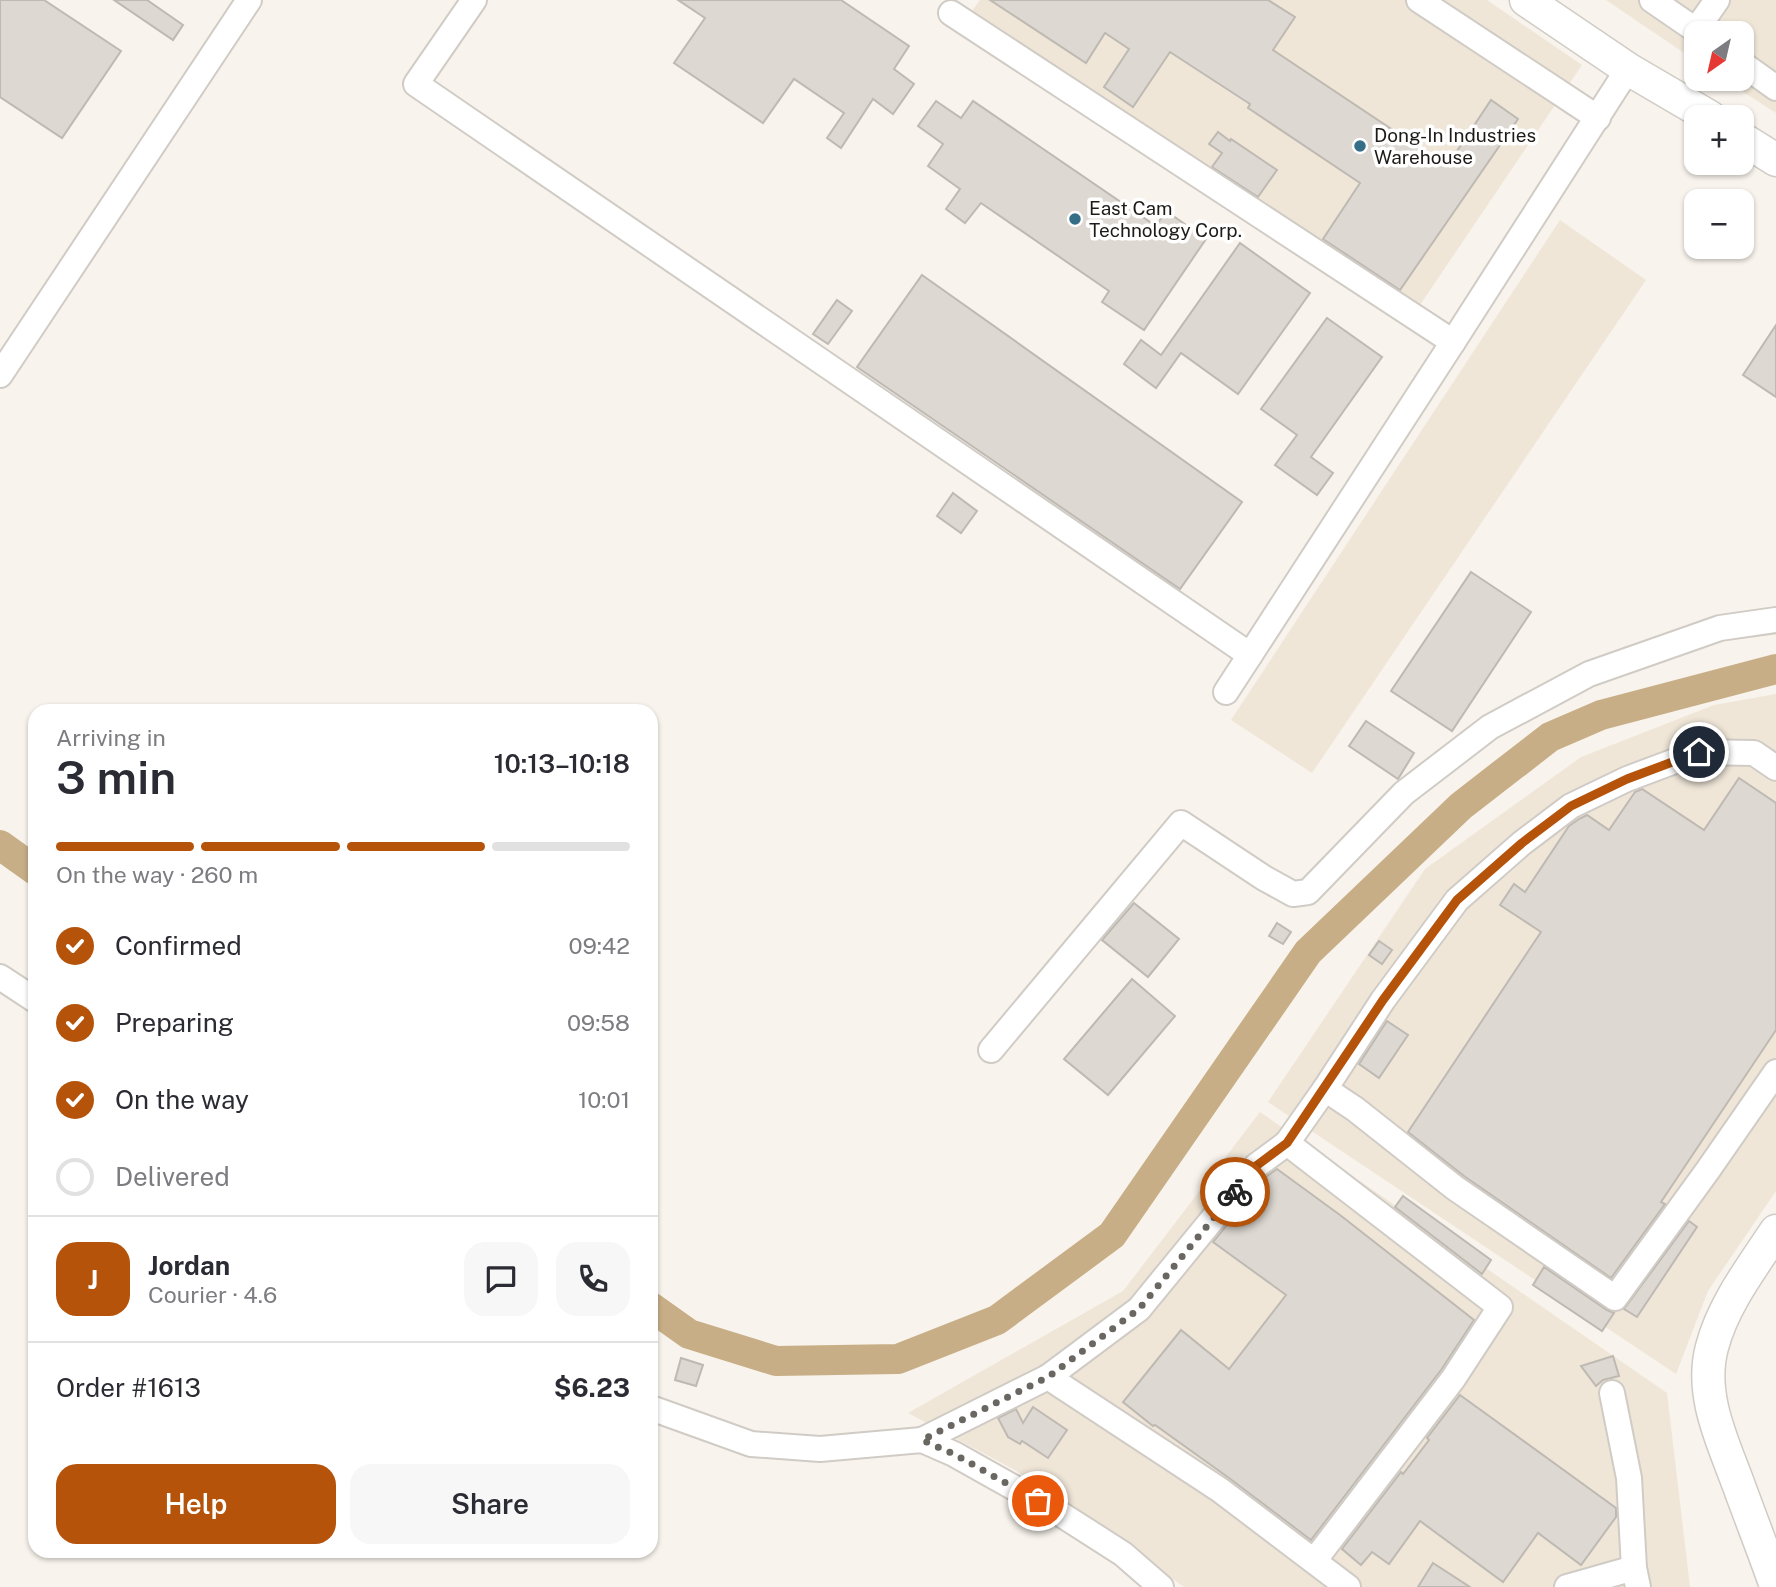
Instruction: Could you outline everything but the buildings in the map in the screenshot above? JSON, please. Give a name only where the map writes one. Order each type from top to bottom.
[{"type":"main road","points":[[1526,0],[1628,69],[1690,105]]},
{"type":"main road","points":[[1754,146],[1776,160]]},
{"type":"main road","points":[[1776,1231],[1742,1282],[1723,1319],[1712,1347],[1708,1377],[1718,1431],[1776,1586]]},
{"type":"street","points":[[0,375],[249,0]]},
{"type":"street","points":[[474,0],[415,84],[1250,654]]},
{"type":"street","points":[[1419,0],[1598,118]]},
{"type":"street","points":[[1652,0],[1684,22]]},
{"type":"street","points":[[1705,21],[1717,0]]},
{"type":"street","points":[[948,4],[1453,342]]},
{"type":"street","points":[[1226,692],[1628,69]]},
{"type":"street","points":[[1754,72],[1775,86]]},
{"type":"street","points":[[991,1050],[1181,823],[1293,894],[1308,892],[1404,793],[1490,727],[1590,674],[1720,628],[1776,620]]},
{"type":"street","points":[[658,1411],[751,1444],[820,1449],[922,1440],[1048,1377],[1139,1309],[1256,1166],[1287,1143],[1383,1000],[1457,900],[1522,843],[1571,806],[1627,779],[1699,752],[1754,753],[1776,768]]},
{"type":"street","points":[[0,977],[28,995]]},
{"type":"street","points":[[1325,1088],[1455,1188],[1615,1298],[1709,1171],[1776,1072]]},
{"type":"street","points":[[1287,1143],[1500,1307],[1453,1379],[1314,1561]]},
{"type":"street","points":[[1048,1377],[1220,1490],[1348,1587]]},
{"type":"street","points":[[1567,1587],[1636,1577],[1629,1478],[1612,1393]]},
{"type":"street","points":[[922,1440],[954,1454],[1059,1513],[1123,1554],[1161,1587]]},
{"type":"shaded area","points":[[980,0],[1487,0],[1582,65],[1420,305],[972,11]]},
{"type":"shaded area","points":[[1606,0],[1776,0],[1776,113],[1742,91],[1754,91],[1754,21],[1684,21],[1684,53]]},
{"type":"shaded area","points":[[1560,220],[1646,280],[1312,773],[1231,720]]},
{"type":"shaded area","points":[[1776,694],[1776,1191],[1708,1291],[1676,1374],[1268,1102],[1425,869],[1581,757],[1714,705]]},
{"type":"shaded area","points":[[1260,1112],[1667,1393],[1690,1587],[1184,1587],[1092,1520],[1015,1470],[908,1413],[1123,1291]]},
{"type":"waterway","points":[[658,1312],[689,1334],[776,1361],[898,1359],[997,1320],[1112,1235],[1308,952],[1461,806],[1550,737],[1601,715],[1776,669]]},
{"type":"waterway","points":[[0,845],[28,865]]},
{"type":"way so far","points":[[1038,1501],[954,1454],[922,1440],[1048,1377],[1139,1309],[1235,1192]]},
{"type":"place","name":"Dong-In Industries Warehouse","points":[[1360,146]]},
{"type":"place","name":"East Cam Technology Corp.","points":[[1075,219]]},
{"type":"route","points":[[1235,1192],[1256,1166],[1287,1143],[1383,1000],[1457,900],[1522,843],[1571,806],[1627,779],[1699,752]]}]
